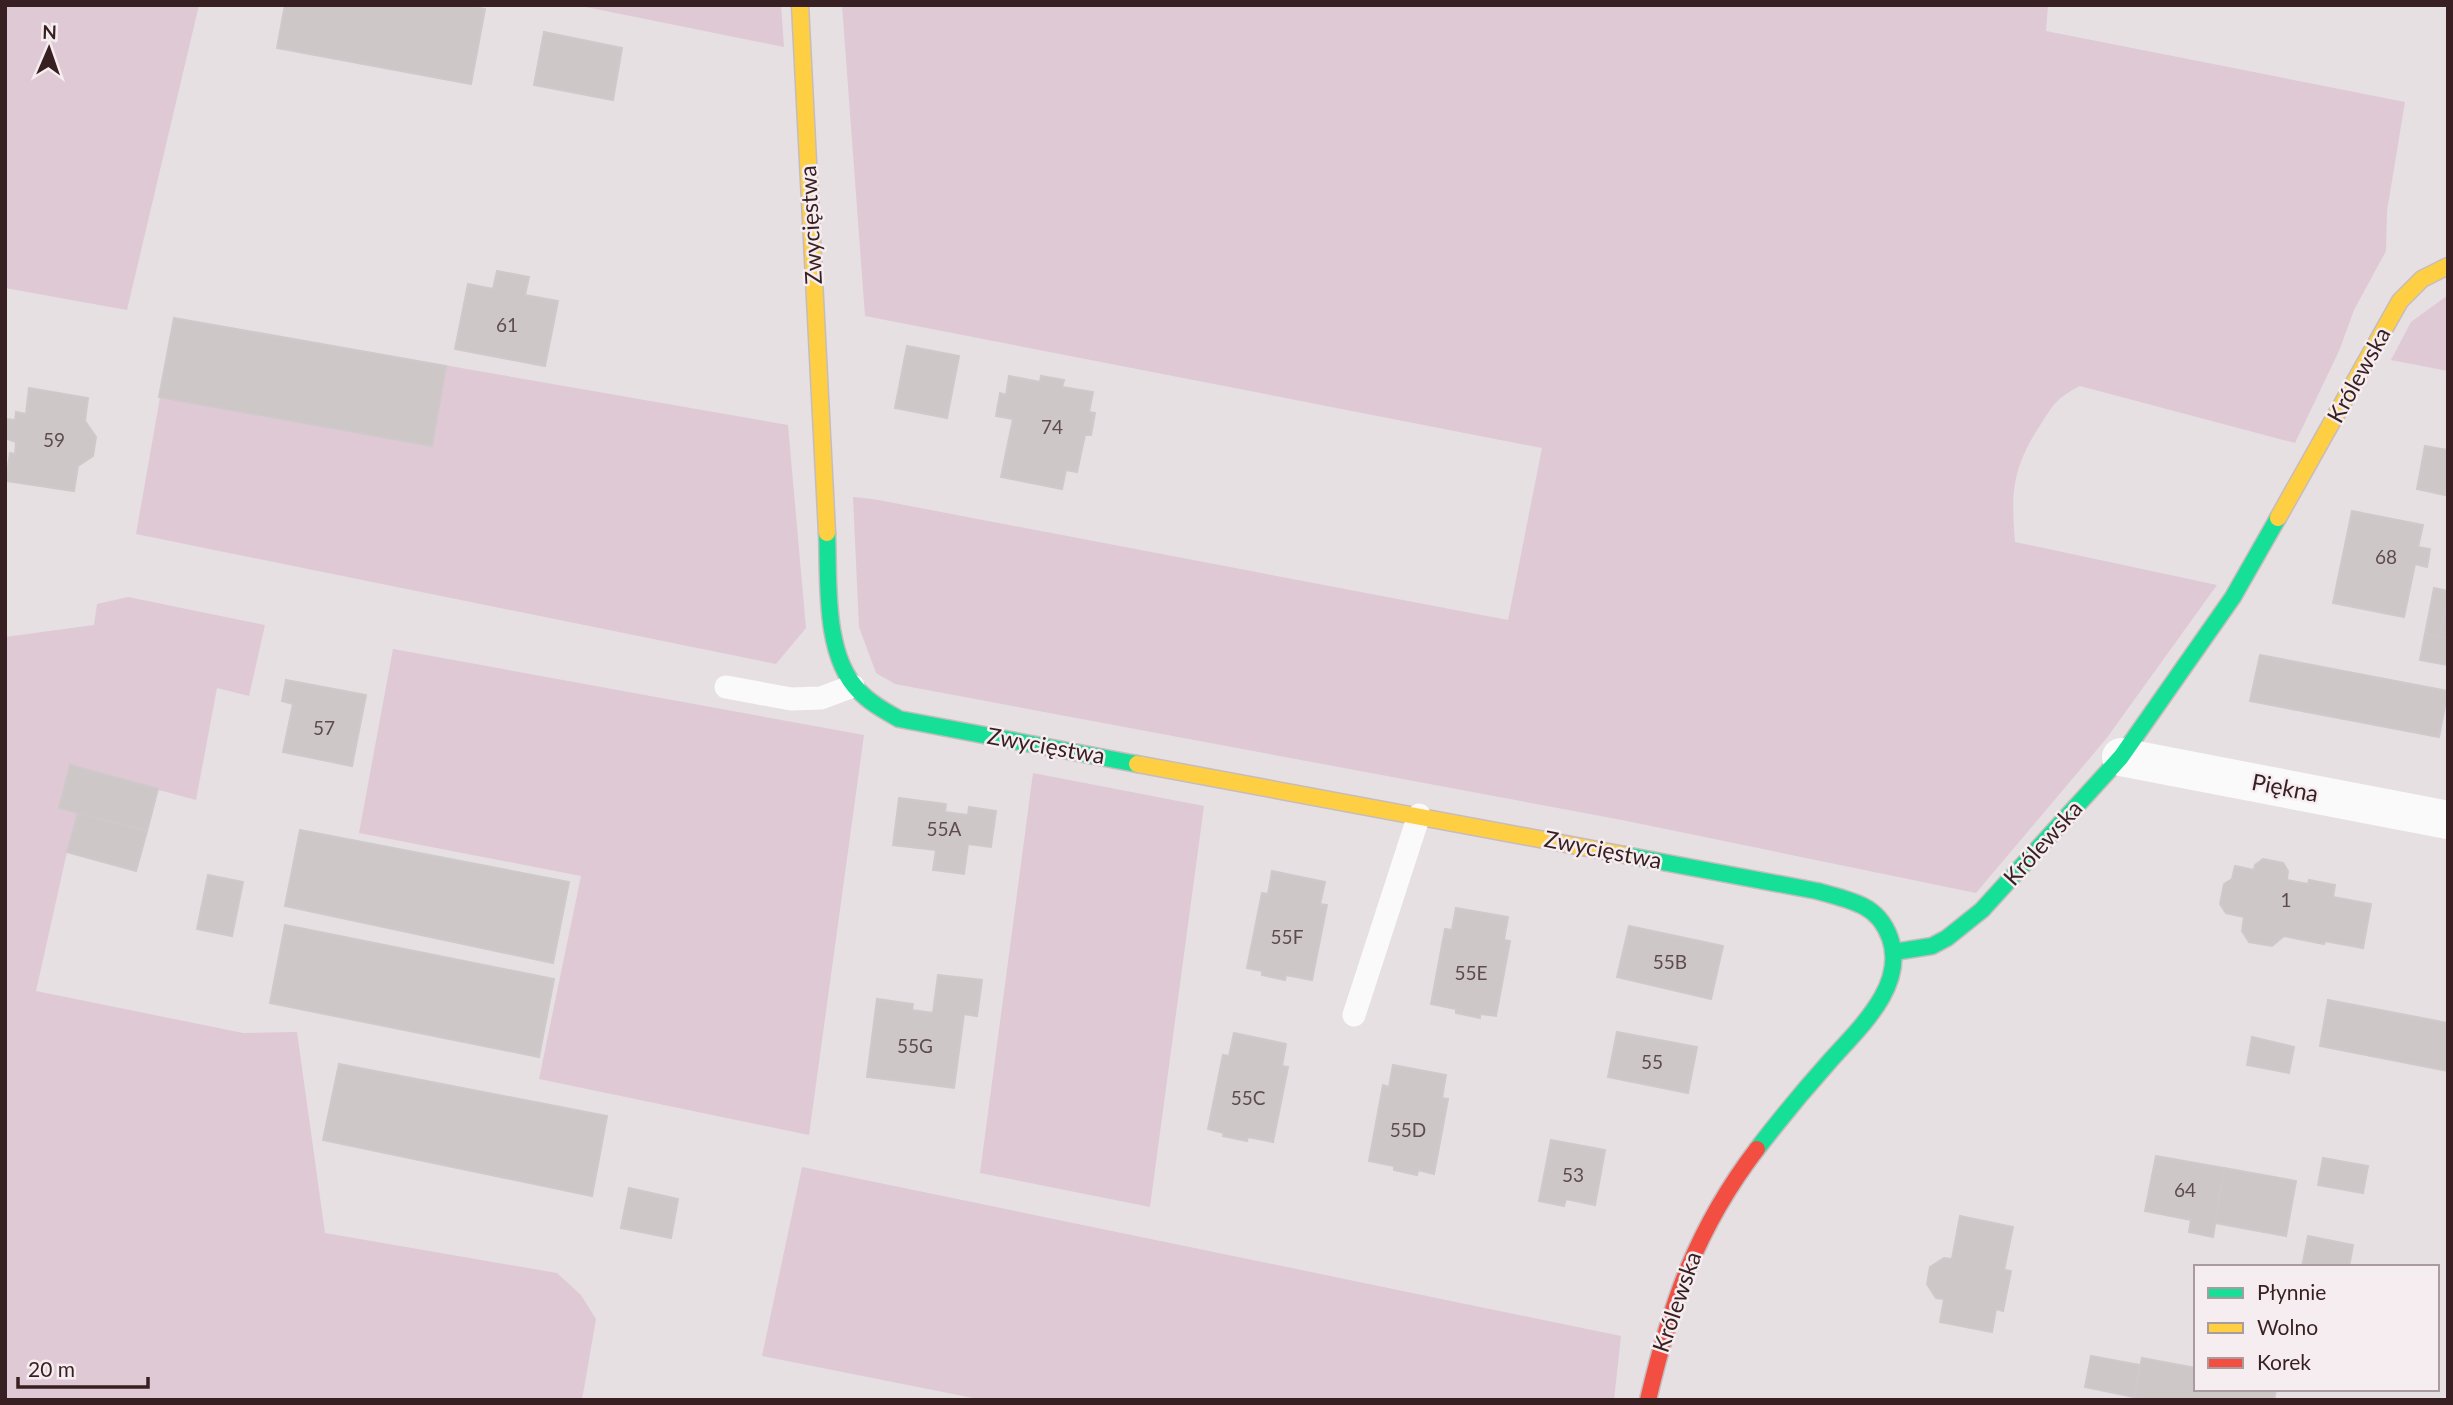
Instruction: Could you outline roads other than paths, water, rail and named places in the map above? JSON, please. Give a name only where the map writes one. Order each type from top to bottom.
[{"type":"street","name":"Zwycięstwa","points":[[800,5],[831,620],[838,657],[853,686],[870,703],[899,719],[1817,891],[1875,912],[1888,927],[1894,952]]},
{"type":"street","name":"Królewska","points":[[1648,1400],[1683,1271],[1702,1231],[1748,1161],[1864,1023],[1891,979],[1895,966],[1894,952],[1932,946],[1947,938],[1982,910],[2121,757],[2233,597],[2400,301],[2422,279],[2448,266]]},
{"type":"street","name":"Piękna","points":[[2121,757],[2448,820]]},
{"type":"lane","points":[[726,687],[791,699],[821,698],[853,686]]},
{"type":"lane","points":[[1354,1015],[1419,815]]}]
